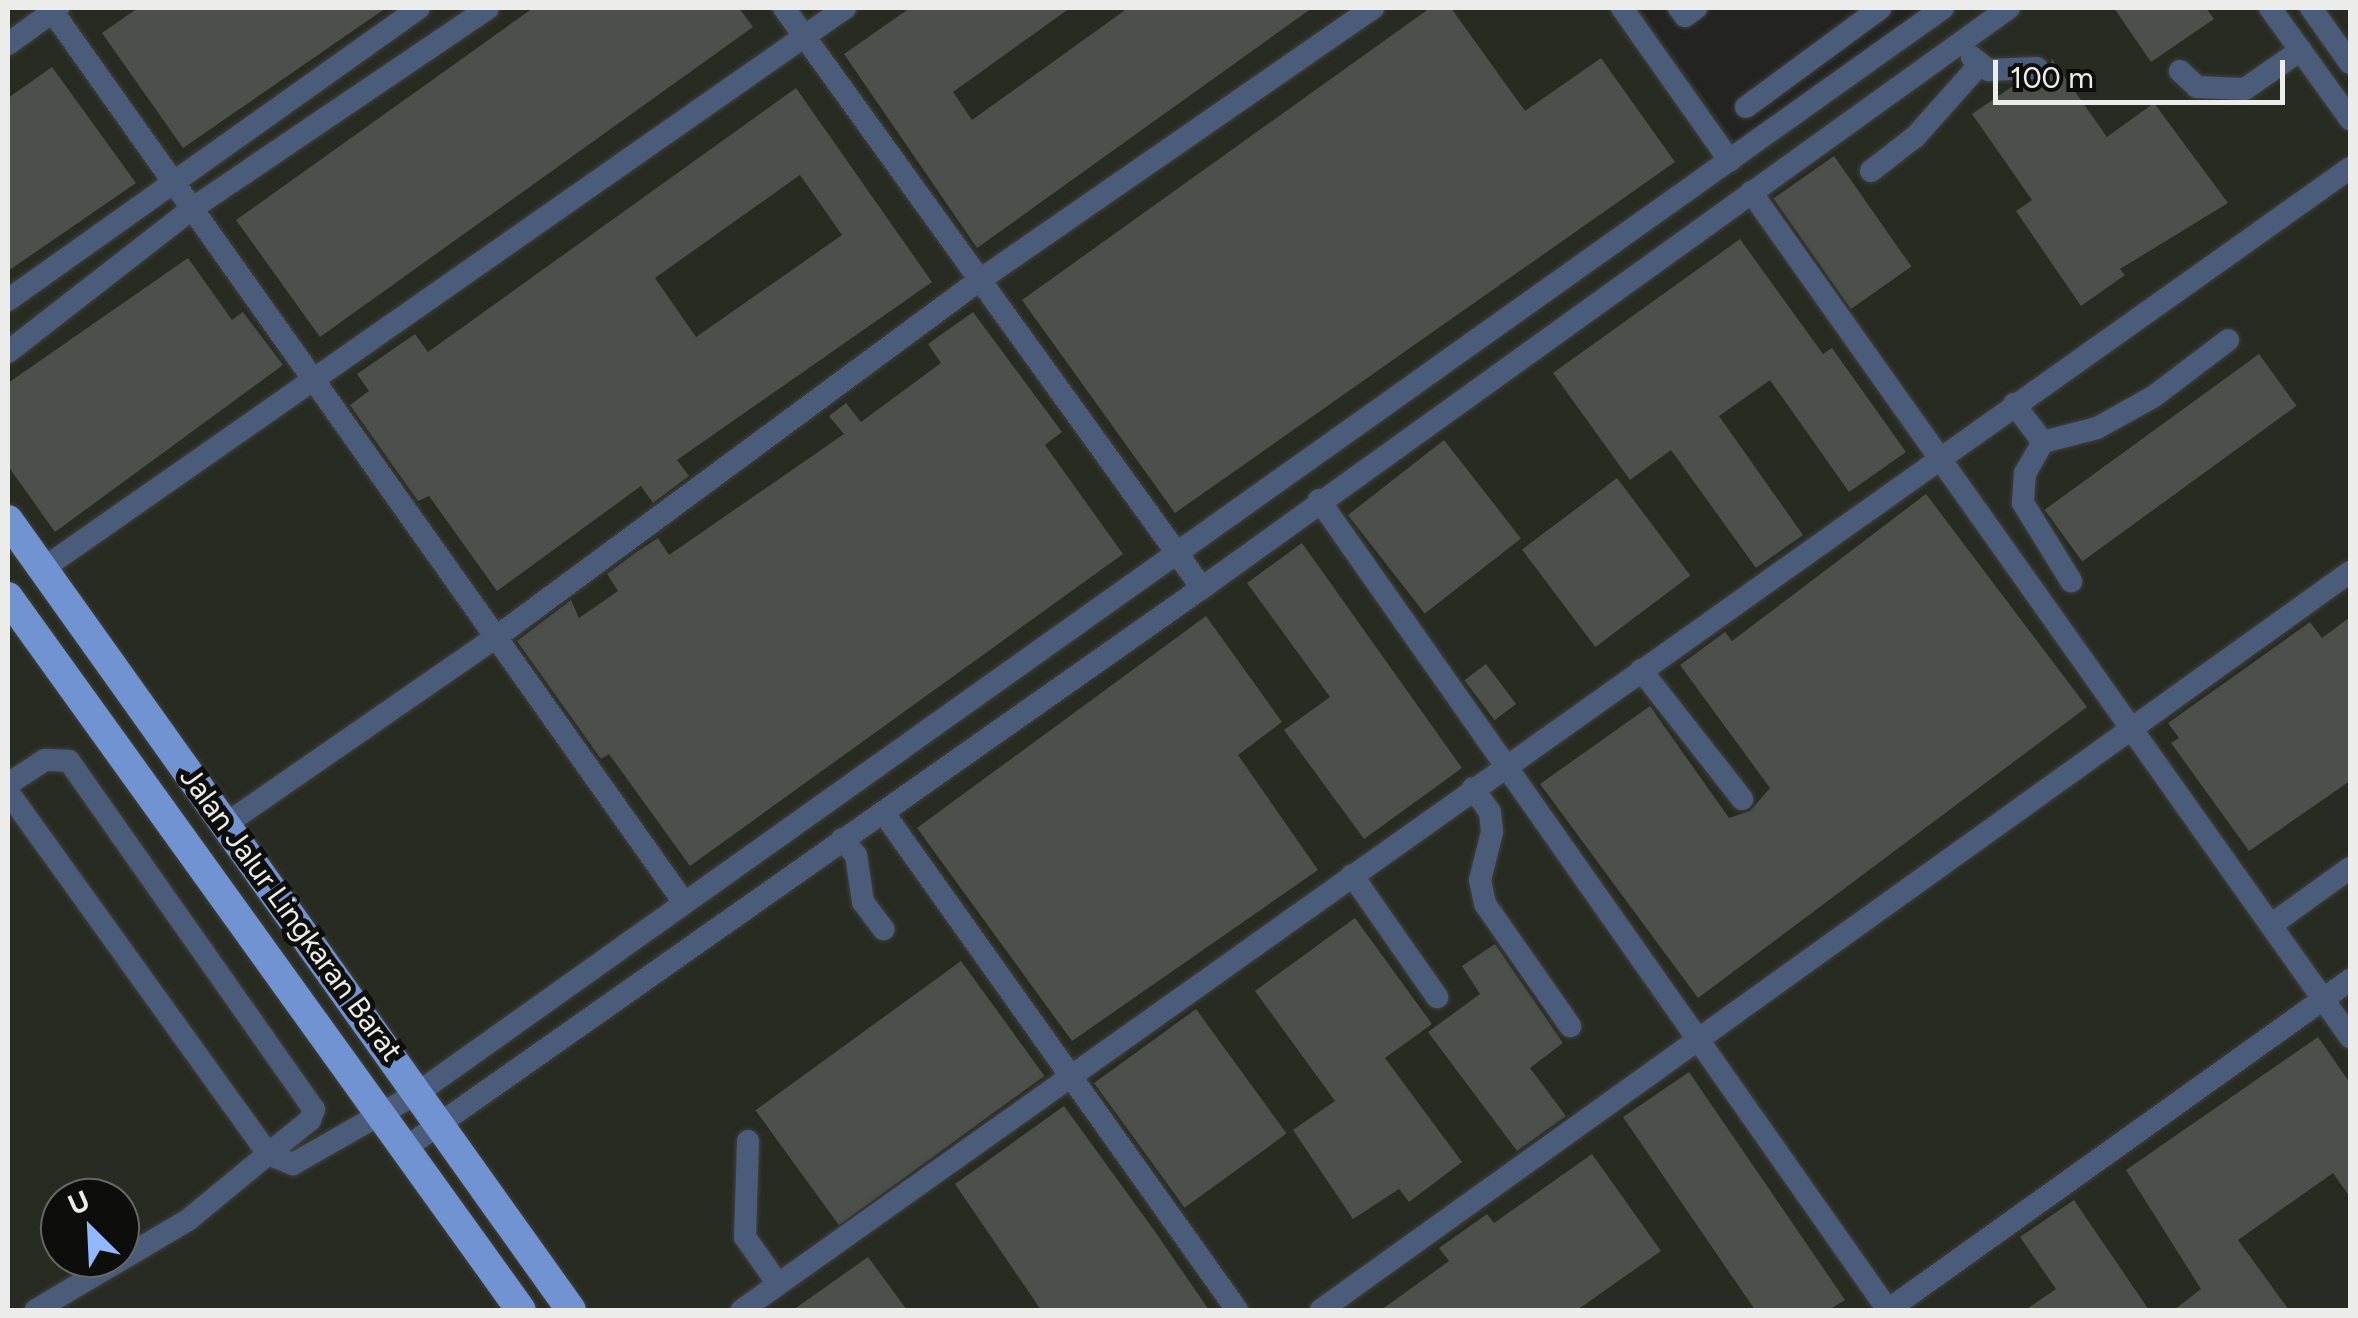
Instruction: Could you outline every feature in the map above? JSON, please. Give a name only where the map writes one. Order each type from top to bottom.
[{"type":"main road","name":"Jalan Jalur Lingkaran Barat","points":[[8,520],[572,1310]]},
{"type":"main road","name":"Jalan Jalur Lingkaran Barat","points":[[8,596],[521,1310]]},
{"type":"street","points":[[8,300],[172,177],[419,8]]},
{"type":"street","points":[[8,352],[193,208],[488,8]]},
{"type":"street","points":[[784,8],[976,282],[1174,556],[1202,588]]},
{"type":"street","points":[[42,570],[845,8]]},
{"type":"street","points":[[226,824],[495,638],[976,282],[1373,8]]},
{"type":"street","points":[[1622,8],[1730,161]]},
{"type":"street","points":[[1679,8],[1685,16],[1696,8]]},
{"type":"street","points":[[1746,107],[1881,8]]},
{"type":"street","points":[[8,792],[268,1154],[294,1164],[418,1092],[1943,8]]},
{"type":"street","points":[[404,1149],[1202,588],[1319,500],[2009,8]]},
{"type":"street","points":[[2270,8],[2350,119]]},
{"type":"street","points":[[2311,8],[2350,63]]},
{"type":"street","points":[[8,44],[54,9],[683,901]]},
{"type":"street","points":[[1959,43],[1979,65],[2001,72],[2037,68]]},
{"type":"street","points":[[2180,72],[2198,87],[2245,89],[2300,50]]},
{"type":"street","points":[[1871,171],[1916,136],[1979,65]]},
{"type":"street","points":[[742,1310],[2350,168]]},
{"type":"street","points":[[1751,192],[2350,1037]]},
{"type":"street","points":[[2071,581],[2023,503],[2025,473],[2044,442],[2096,428],[2152,397],[2228,340]]},
{"type":"street","points":[[2014,404],[2044,442]]},
{"type":"street","points":[[1319,500],[1888,1310],[2350,980]]},
{"type":"street","points":[[1321,1310],[2350,572]]},
{"type":"street","points":[[1641,670],[1742,799]]},
{"type":"street","points":[[8,784],[45,760],[69,761],[314,1109],[310,1120],[188,1220],[36,1310]]},
{"type":"street","points":[[1473,788],[1490,812],[1492,832],[1480,880],[1485,904],[1570,1026]]},
{"type":"street","points":[[883,812],[1237,1310]]},
{"type":"street","points":[[842,840],[856,855],[863,902],[883,929]]},
{"type":"street","points":[[2271,926],[2350,868]]},
{"type":"street","points":[[1352,875],[1437,998]]},
{"type":"street","points":[[748,1140],[745,1236],[778,1284]]},
{"type":"shaded area","points":[[8,8],[1640,8],[1737,144],[1925,8],[2350,8],[2350,1310],[8,1310]]},
{"type":"building","points":[[138,8],[386,8],[183,148],[102,33]]},
{"type":"building","points":[[533,8],[739,8],[753,27],[320,337],[236,220]]},
{"type":"building","points":[[910,8],[1070,8],[953,92],[972,120],[1128,8],[1312,8],[977,248],[844,54]]},
{"type":"building","points":[[1430,8],[1451,8],[1525,111],[1601,58],[1675,162],[1175,513],[1022,300]]},
{"type":"building","points":[[2114,8],[2206,8],[2214,19],[2151,62]]},
{"type":"building","points":[[2052,59],[2107,137],[2154,103],[2228,203],[2120,269],[2125,275],[2081,306],[2016,211],[2032,200],[1972,114],[2016,84],[2046,80]]},
{"type":"building","points":[[52,67],[136,183],[8,271],[8,98]]},
{"type":"building","points":[[796,88],[932,282],[677,460],[689,476],[653,503],[641,486],[497,591],[429,496],[418,501],[350,405],[369,391],[357,374],[415,334],[428,352]],"holes":[[[800,175],[842,235],[696,337],[655,278]]]},
{"type":"building","points":[[1834,156],[1911,267],[1851,309],[1773,198]]},
{"type":"building","points":[[1740,239],[1823,354],[1832,348],[1906,452],[1849,492],[1770,380],[1719,416],[1803,535],[1756,568],[1671,450],[1630,480],[1553,373]]},
{"type":"building","points":[[188,258],[232,320],[243,312],[283,365],[55,532],[8,466],[8,383]]},
{"type":"building","points":[[973,312],[1062,432],[1045,445],[1123,554],[690,866],[609,754],[601,759],[517,641],[571,600],[579,618],[618,591],[607,574],[635,553],[658,538],[669,555],[844,434],[829,416],[846,403],[861,422],[941,363],[928,344]]},
{"type":"building","points":[[2259,354],[2297,406],[2082,562],[2045,510]]},
{"type":"building","points":[[1444,440],[1521,539],[1425,614],[1348,515]]},
{"type":"building","points":[[1617,478],[1690,575],[1595,647],[1522,550]]},
{"type":"building","points":[[1926,494],[2087,707],[1698,998],[1540,784],[1650,706],[1729,818],[1750,811],[1770,788],[1680,665],[1725,632],[1732,641]]},
{"type":"building","points":[[1302,543],[1462,768],[1364,839],[1284,730],[1330,697],[1247,583]]},
{"type":"building","points":[[1206,616],[1282,722],[1238,755],[1318,870],[1072,1041],[917,828]]},
{"type":"building","points":[[2350,617],[2350,781],[2249,851],[2171,743],[2179,738],[2168,723],[2310,622],[2322,638]]},
{"type":"building","points":[[1486,664],[1516,704],[1495,720],[1464,680]]},
{"type":"building","points":[[1355,918],[1432,1024],[1385,1058],[1462,1162],[1409,1202],[1399,1189],[1353,1219],[1293,1130],[1335,1101],[1255,991]]},
{"type":"building","points":[[1495,944],[1563,1043],[1530,1068],[1566,1116],[1517,1151],[1428,1032],[1480,994],[1462,966]]},
{"type":"building","points":[[961,961],[1044,1076],[839,1225],[756,1110]]},
{"type":"building","points":[[1196,1009],[1287,1134],[1185,1208],[1094,1083]]},
{"type":"building","points":[[2318,1037],[2350,1083],[2350,1197],[2333,1173],[2238,1240],[2289,1310],[2174,1310],[2201,1289],[2126,1170]]},
{"type":"building","points":[[1689,1072],[1845,1300],[1829,1310],[1755,1310],[1623,1117]]},
{"type":"building","points":[[1064,1106],[1209,1310],[1041,1310],[955,1184]]},
{"type":"building","points":[[1592,1154],[1661,1251],[1577,1310],[1381,1310],[1449,1261],[1439,1248],[1487,1214],[1494,1223]]},
{"type":"building","points":[[2074,1200],[2149,1310],[2025,1310],[2056,1289],[2020,1237]]},
{"type":"building","points":[[868,1257],[907,1310],[793,1310]]}]
